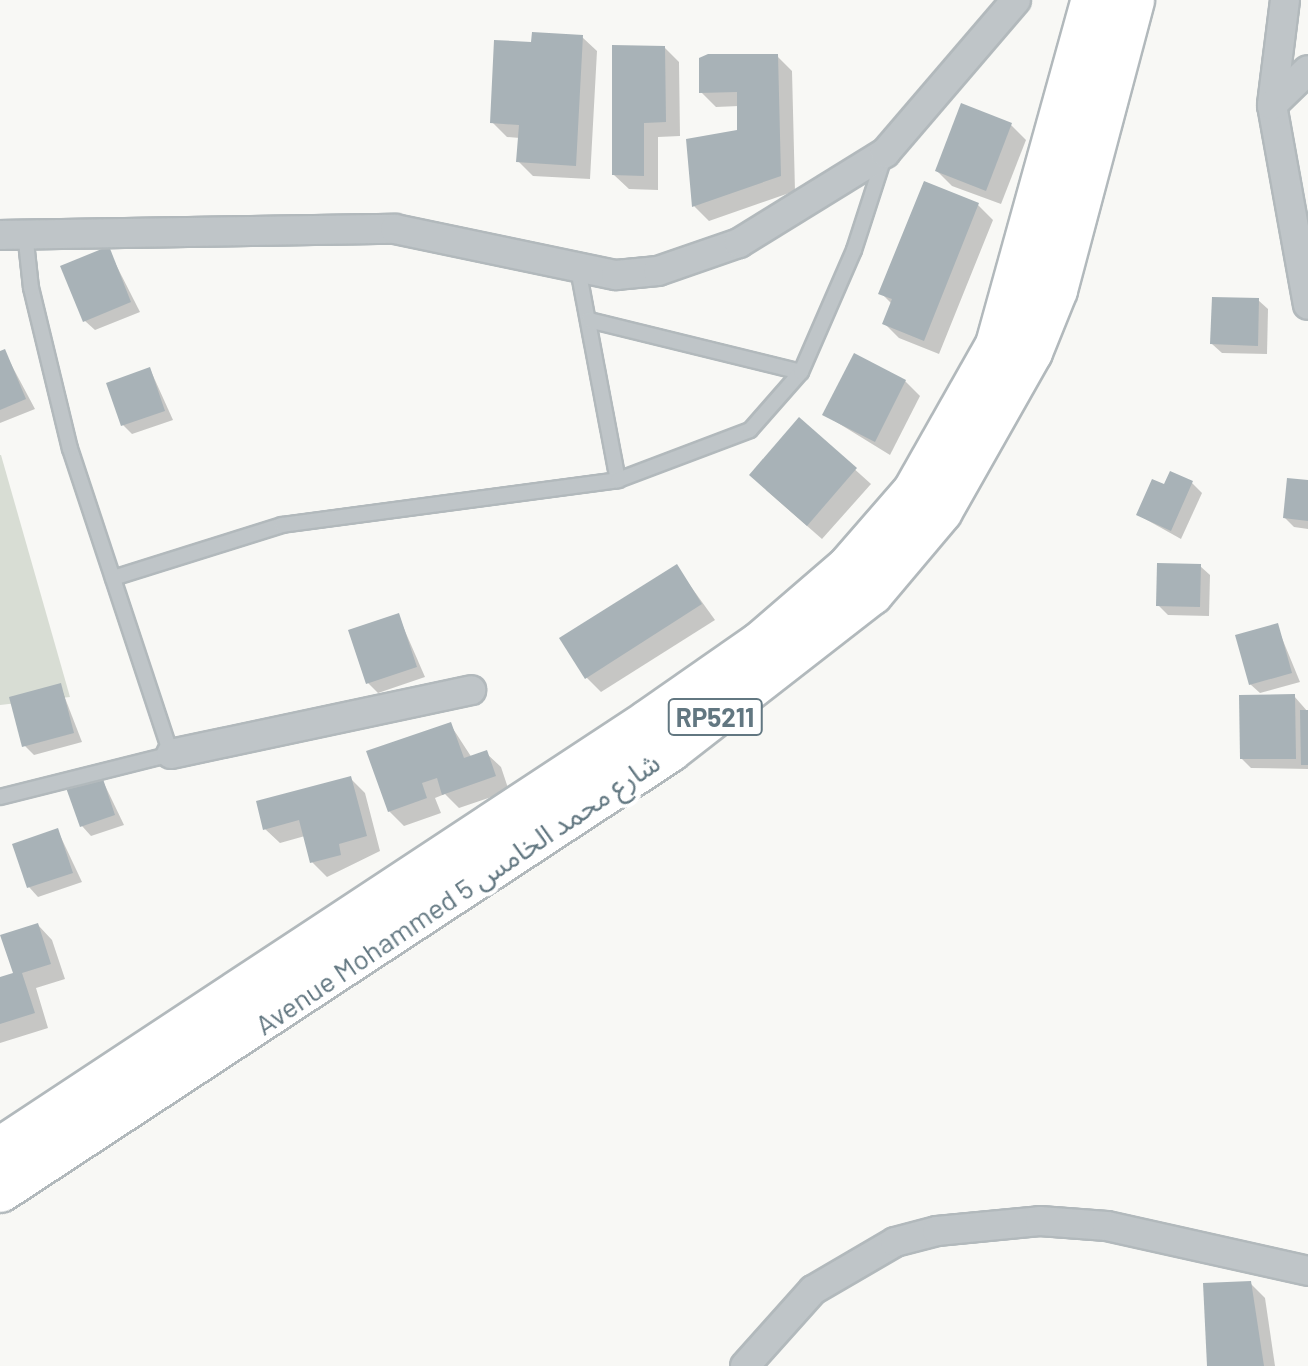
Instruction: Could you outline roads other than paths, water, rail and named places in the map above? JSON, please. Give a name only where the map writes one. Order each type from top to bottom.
[{"type":"main road","name":"Avenue Mohammed 5 شارع محمد الخامس","points":[[0,1150],[649,722],[761,644],[849,568],[915,492],[998,345],[1094,0]]},
{"type":"main road","name":"Avenue Mohammed 5 شارع محمد الخامس","points":[[0,1190],[669,750],[871,593],[940,511],[1030,352],[1055,290],[1132,0]]},
{"type":"street","points":[[12,234],[395,229],[616,275],[700,260],[825,195],[885,153],[1016,0]]},
{"type":"street","points":[[1285,0],[1272,105],[1308,305]]},
{"type":"street","points":[[1272,105],[1308,70]]},
{"type":"street","points":[[171,754],[471,690]]},
{"type":"street","points":[[745,1366],[813,1290],[881,1249],[937,1231],[1040,1221],[1107,1226],[1308,1271]]},
{"type":"lane","points":[[113,578],[282,525],[618,480],[750,430],[801,372],[854,250],[885,153]]},
{"type":"lane","points":[[0,797],[171,754],[113,578],[47,362],[12,234]]},
{"type":"lane","points":[[578,269],[618,480]]},
{"type":"lane","points":[[589,320],[801,372]]}]
